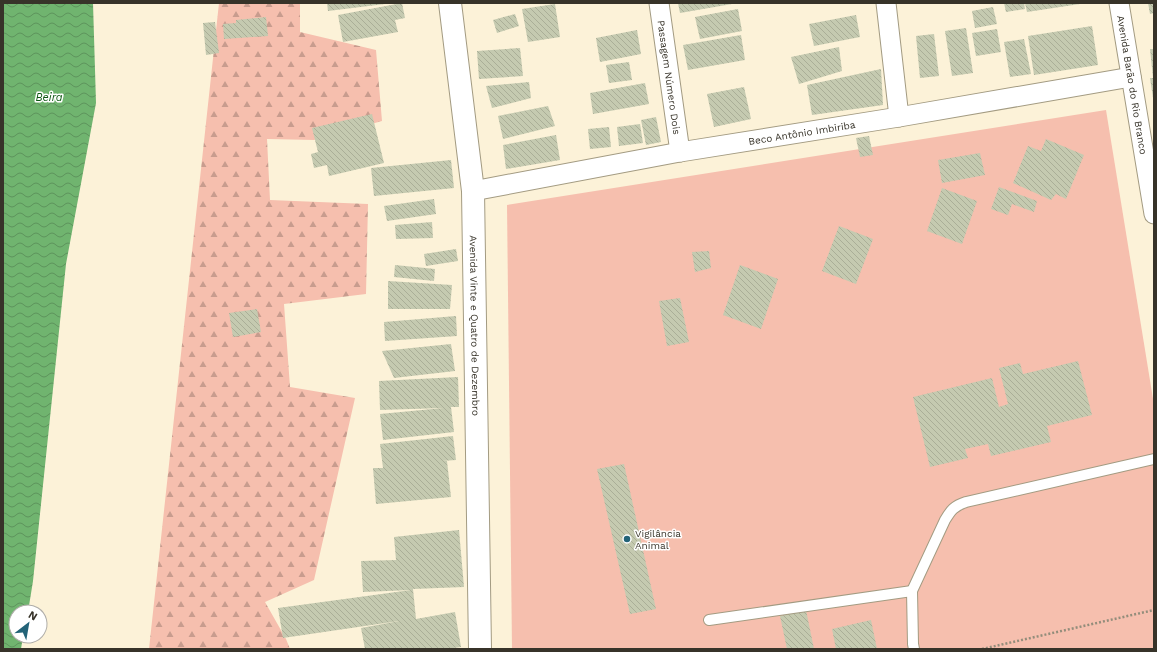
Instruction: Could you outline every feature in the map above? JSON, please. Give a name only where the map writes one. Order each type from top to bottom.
[{"type":"street","name":"Avenida Vinte e Quatro de Dezembro","points":[[450,3],[473,191],[480,649]]},
{"type":"street","name":"Passagem Número Dois","points":[[659,3],[680,152]]},
{"type":"street","points":[[886,3],[899,116]]},
{"type":"street","name":"Avenida Barão do Rio Branco","points":[[1119,3],[1154,214]]},
{"type":"street","name":"Beco Antônio Imbiriba","points":[[473,191],[680,152],[1131,77]]},
{"type":"lane","points":[[914,649],[912,591],[944,520],[956,506],[1154,459]]},
{"type":"lane","points":[[709,620],[912,591]]},
{"type":"path","points":[[982,649],[1154,610]]},
{"type":"green space","points":[[219,3],[300,3],[300,32],[376,50],[382,121],[314,140],[267,139],[270,200],[368,204],[366,294],[284,304],[290,387],[355,398],[314,580],[265,602],[290,649],[149,649]]},
{"type":"green space","points":[[1106,110],[1154,405],[1154,649],[512,649],[507,205]]},
{"type":"water","name":"Beira","points":[[3,3],[93,3],[96,103],[66,264],[33,581],[29,604],[8,604],[8,644],[22,644],[21,649],[3,649]]},
{"type":"building","points":[[327,3],[385,3],[385,4],[328,11]]},
{"type":"building","points":[[402,3],[405,18],[395,20],[398,32],[343,42],[338,15]]},
{"type":"building","points":[[678,3],[731,3],[732,4],[680,13]]},
{"type":"building","points":[[1004,3],[1024,3],[1025,9],[1006,12]]},
{"type":"building","points":[[1025,3],[1080,3],[1080,4],[1027,12]]},
{"type":"building","points":[[1148,3],[1154,3],[1154,13],[1150,14]]},
{"type":"building","points":[[555,4],[560,37],[528,42],[522,9]]},
{"type":"building","points":[[993,7],[997,24],[975,28],[972,11]]},
{"type":"building","points":[[738,9],[742,31],[700,39],[695,17]]},
{"type":"building","points":[[515,14],[519,26],[497,33],[493,20]]},
{"type":"building","points":[[856,15],[860,37],[814,46],[809,24]]},
{"type":"building","points":[[266,17],[268,36],[224,39],[223,24],[236,23],[236,20]]},
{"type":"building","points":[[215,22],[219,53],[206,55],[203,23]]},
{"type":"building","points":[[1092,26],[1098,65],[1034,75],[1028,36]]},
{"type":"building","points":[[966,28],[973,73],[952,76],[945,31]]},
{"type":"building","points":[[997,29],[1001,52],[976,56],[972,33]]},
{"type":"building","points":[[637,30],[641,54],[600,62],[596,38]]},
{"type":"building","points":[[934,34],[939,76],[920,78],[916,36]]},
{"type":"building","points":[[741,35],[745,60],[688,70],[683,45]]},
{"type":"building","points":[[1024,39],[1031,74],[1010,77],[1004,42]]},
{"type":"building","points":[[839,47],[842,71],[799,84],[791,57]]},
{"type":"building","points":[[520,48],[523,76],[479,79],[477,51]]},
{"type":"building","points":[[1150,49],[1154,49],[1154,98],[1150,78],[1153,78]]},
{"type":"building","points":[[629,62],[632,80],[609,83],[606,65]]},
{"type":"building","points":[[881,69],[883,105],[812,115],[807,85]]},
{"type":"building","points":[[529,82],[531,98],[492,108],[486,86]]},
{"type":"building","points":[[645,83],[649,104],[593,114],[590,93]]},
{"type":"building","points":[[744,87],[751,119],[714,127],[707,94]]},
{"type":"building","points":[[548,106],[555,126],[503,139],[498,116]]},
{"type":"building","points":[[372,114],[384,163],[329,176],[327,165],[314,168],[311,154],[318,152],[312,128]]},
{"type":"building","points":[[656,117],[661,142],[646,145],[641,120]]},
{"type":"building","points":[[640,124],[643,143],[619,146],[617,127]]},
{"type":"building","points":[[609,127],[611,147],[590,149],[588,129]]},
{"type":"building","points":[[556,135],[560,160],[506,169],[503,145]]},
{"type":"building","points":[[869,136],[873,155],[860,157],[856,138]]},
{"type":"building","points":[[1046,139],[1084,155],[1066,199],[1056,194],[1051,200],[1013,183],[1028,146],[1041,151]]},
{"type":"building","points":[[980,153],[985,175],[942,183],[938,160]]},
{"type":"building","points":[[451,160],[454,188],[374,196],[371,168]]},
{"type":"building","points":[[999,187],[1037,201],[1034,212],[1012,204],[1008,215],[991,209]]},
{"type":"building","points":[[942,188],[977,201],[962,244],[927,231]]},
{"type":"building","points":[[434,199],[436,214],[387,221],[384,206]]},
{"type":"building","points":[[432,222],[433,238],[396,239],[395,225]]},
{"type":"building","points":[[839,226],[873,239],[856,284],[822,271]]},
{"type":"building","points":[[456,249],[458,261],[426,266],[424,254]]},
{"type":"building","points":[[709,251],[711,268],[695,272],[692,252]]},
{"type":"building","points":[[395,265],[435,269],[434,281],[394,277]]},
{"type":"building","points":[[740,265],[778,279],[761,329],[723,315]]},
{"type":"building","points":[[388,281],[452,285],[450,309],[388,309]]},
{"type":"building","points":[[680,298],[689,342],[667,346],[659,301]]},
{"type":"building","points":[[257,309],[261,332],[233,337],[229,313]]},
{"type":"building","points":[[456,316],[457,336],[385,341],[384,322]]},
{"type":"building","points":[[451,344],[455,371],[394,378],[382,351]]},
{"type":"building","points":[[1078,361],[1092,415],[1047,426],[1051,442],[991,456],[988,444],[965,449],[968,458],[930,467],[913,397],[992,378],[999,407],[1008,404],[999,368],[1020,363],[1023,374]]},
{"type":"building","points":[[458,377],[459,407],[451,407],[454,432],[383,440],[380,414],[443,408],[380,410],[379,381]]},
{"type":"building","points":[[453,436],[456,460],[442,461],[447,461],[451,497],[376,504],[373,468],[383,468],[380,444]]},
{"type":"building","name":"Vigilância Animal","points":[[624,464],[656,609],[630,614],[597,469]]},
{"type":"building","points":[[459,530],[464,587],[413,589],[416,619],[455,612],[461,647],[447,649],[365,649],[361,628],[399,621],[283,638],[278,608],[411,590],[363,592],[361,561],[396,560],[394,537]]},
{"type":"building","points":[[806,610],[814,649],[787,649],[780,616]]},
{"type":"building","points":[[871,620],[877,649],[836,649],[832,629]]},
{"type":"place","name":"Vigilância Animal","points":[[627,539]]}]
